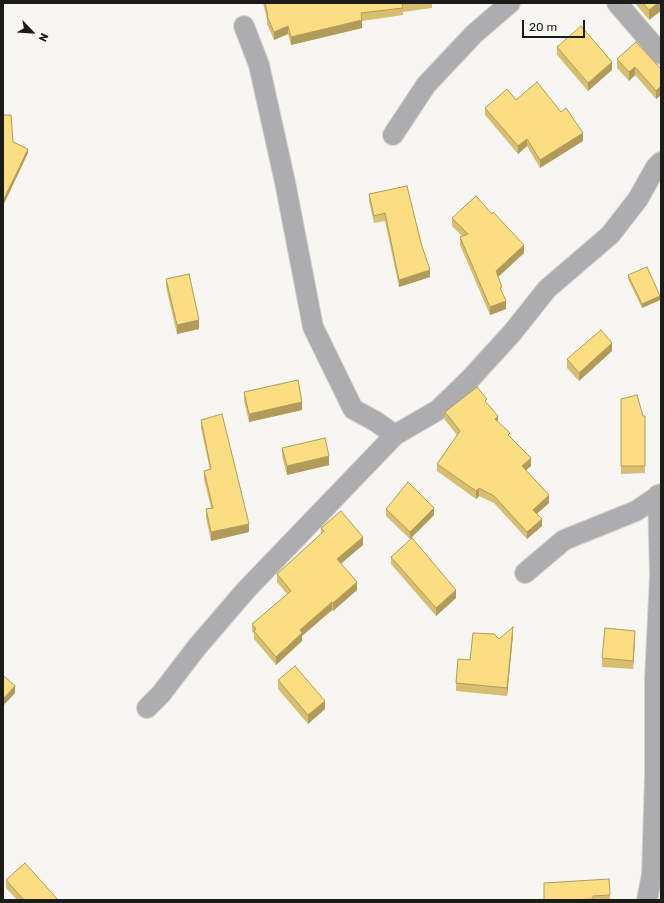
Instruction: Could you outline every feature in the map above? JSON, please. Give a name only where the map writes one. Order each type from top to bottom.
[{"type":"street","points":[[394,135],[426,85],[474,34],[510,3]]},
{"type":"street","points":[[618,3],[661,54]]},
{"type":"street","points":[[244,26],[259,65],[285,182],[312,327],[353,409],[375,421],[395,435]]},
{"type":"street","points":[[147,708],[160,694],[197,646],[246,590],[395,435],[438,410],[470,380],[512,333],[546,289],[610,235],[638,199],[656,167],[661,162]]},
{"type":"street","points":[[525,573],[564,540],[636,510],[660,495]]},
{"type":"street","points":[[647,900],[652,874],[655,775],[655,678],[660,575],[660,495]]},
{"type":"building","points":[[265,3],[409,3],[402,4],[403,8],[361,13],[362,20],[291,37],[288,26],[274,32],[267,16]]},
{"type":"building","points":[[643,3],[658,3],[649,10]]},
{"type":"building","points":[[581,26],[612,62],[588,83],[557,47]]},
{"type":"building","points":[[636,42],[661,69],[661,86],[656,91],[635,67],[629,72],[617,59]]},
{"type":"building","points":[[537,82],[561,112],[566,108],[583,133],[540,160],[527,139],[518,146],[485,108],[507,89],[516,100]]},
{"type":"building","points":[[3,113],[4,115],[11,115],[13,142],[28,149],[4,199],[3,191]]},
{"type":"building","points":[[407,186],[421,243],[430,270],[399,280],[385,213],[374,216],[369,194]]},
{"type":"building","points":[[476,196],[524,245],[496,271],[502,287],[500,288],[506,301],[490,307],[460,237],[468,234],[452,218]]},
{"type":"building","points":[[647,267],[660,296],[642,304],[628,275]]},
{"type":"building","points":[[189,274],[199,320],[177,325],[166,279]]},
{"type":"building","points":[[601,330],[612,343],[579,373],[567,359]]},
{"type":"building","points":[[298,380],[302,402],[249,414],[244,392]]},
{"type":"building","points":[[477,387],[487,399],[485,401],[498,416],[495,419],[510,433],[508,435],[531,458],[522,466],[549,495],[533,510],[542,519],[527,532],[494,496],[479,488],[476,491],[437,464],[460,431],[445,412]]},
{"type":"building","points":[[637,395],[643,416],[645,416],[645,466],[621,466],[621,399]]},
{"type":"building","points":[[222,414],[249,524],[211,532],[206,509],[213,508],[204,471],[211,469],[201,420]]},
{"type":"building","points":[[325,438],[329,456],[287,466],[282,448]]},
{"type":"building","points":[[408,482],[434,508],[410,532],[386,509]]},
{"type":"building","points":[[341,511],[363,537],[337,559],[357,582],[300,630],[302,633],[276,657],[254,631],[256,629],[252,624],[291,591],[277,574],[324,531],[321,528]]},
{"type":"building","points":[[412,538],[456,590],[436,608],[391,557]]},
{"type":"building","points":[[513,627],[507,688],[456,683],[458,659],[470,660],[473,633],[494,634],[499,639]]},
{"type":"building","points":[[605,628],[635,631],[633,661],[602,658]]},
{"type":"building","points":[[295,666],[325,701],[308,715],[278,680]]},
{"type":"building","points":[[3,675],[15,686],[3,699]]},
{"type":"building","points":[[25,863],[58,900],[24,900],[6,880]]},
{"type":"building","points":[[609,879],[610,895],[593,896],[593,899],[544,900],[544,883]]}]
